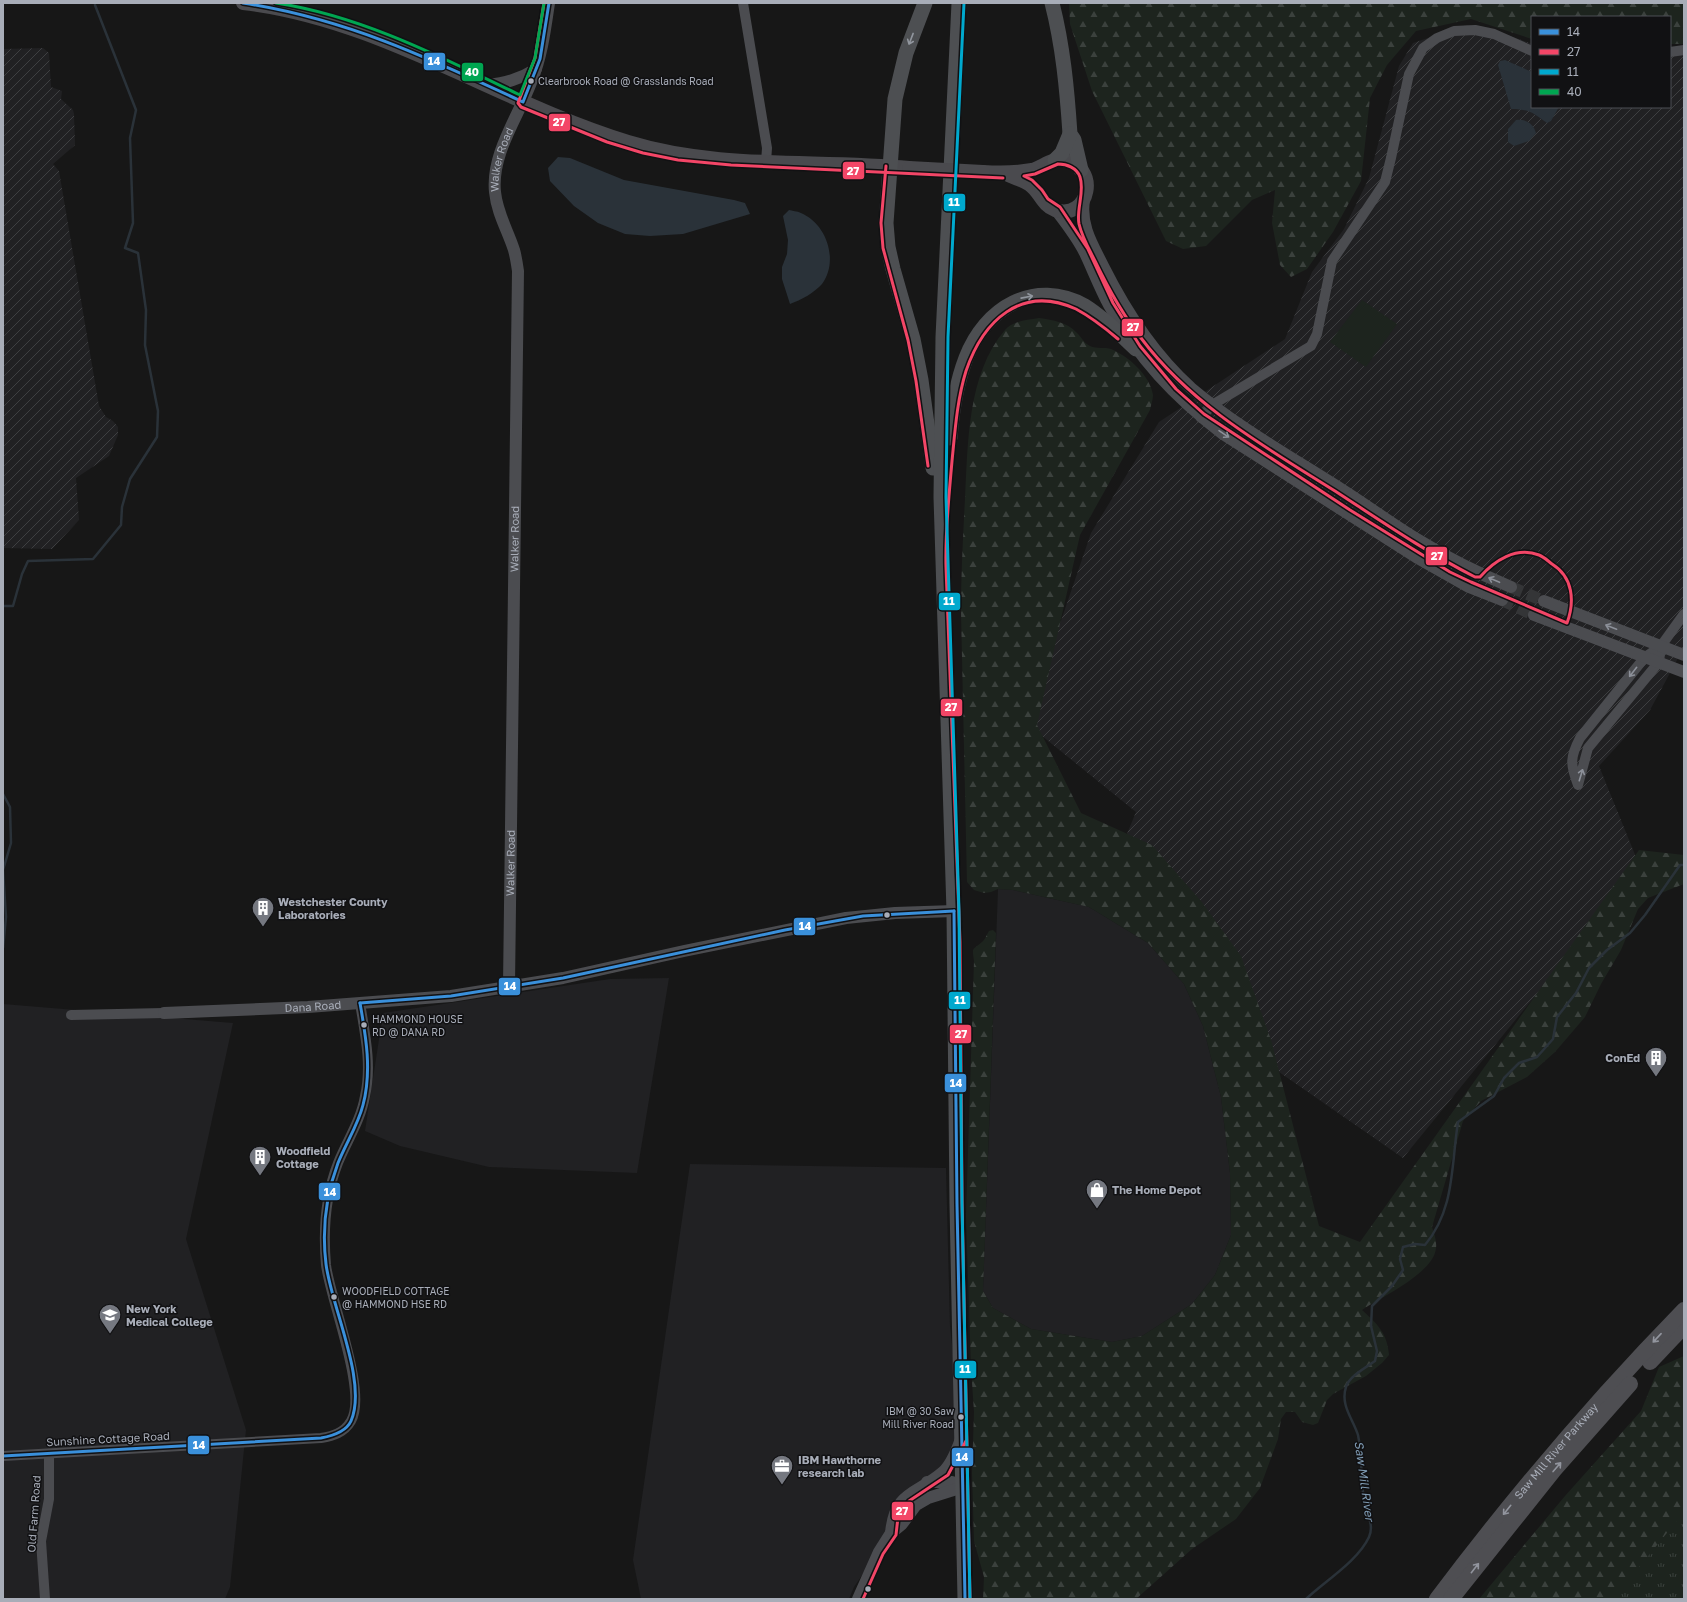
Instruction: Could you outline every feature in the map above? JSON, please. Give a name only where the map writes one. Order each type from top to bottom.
[{"type":"highway","name":"Saw Mill River Parkway","points":[[1437,1599],[1500,1518],[1562,1443],[1684,1310]]},
{"type":"highway","name":"Saw Mill River Parkway","points":[[1451,1599],[1564,1458],[1684,1326]]},
{"type":"main road","points":[[243,3],[303,14],[353,29],[405,48],[570,122],[660,151],[724,161],[891,166],[1005,174],[1031,170],[1048,163],[1062,153],[1070,134],[1063,54],[1052,3]]},
{"type":"main road","points":[[925,3],[899,77],[895,99],[886,223],[888,247],[913,339],[921,380],[941,529]]},
{"type":"main road","points":[[959,3],[943,337],[941,529],[954,911],[965,1599]]},
{"type":"main road","points":[[1005,174],[1029,184],[1038,193],[1044,203],[1056,210],[1063,211],[1074,208],[1084,200],[1087,181],[1081,170],[1074,140],[1070,134]]},
{"type":"main road","points":[[1048,163],[1069,161],[1081,170]]},
{"type":"main road","points":[[1038,193],[1037,182],[1048,163]]},
{"type":"main road","points":[[941,529],[953,403],[966,356],[973,343],[991,318],[1006,305],[1024,297],[1043,295],[1063,298],[1083,306],[1104,319],[1136,349]]},
{"type":"street","name":"Walker Road","points":[[509,985],[518,271],[514,251],[498,210],[495,192],[496,171],[501,151],[536,69],[545,34],[548,3]]},
{"type":"street","points":[[743,3],[767,148],[766,162]]},
{"type":"street","points":[[1201,418],[1212,405],[1311,346],[1317,334],[1332,261],[1385,182],[1409,74],[1423,48],[1437,38],[1454,31],[1474,30],[1494,34],[1531,51]]},
{"type":"street","points":[[1671,52],[1684,50]]},
{"type":"street","points":[[487,85],[508,83],[522,78],[536,69]]},
{"type":"street","points":[[1084,200],[1082,209],[1087,233],[1126,310],[1164,360],[1190,386],[1212,405],[1420,542],[1511,588]]},
{"type":"street","points":[[1056,210],[1084,252],[1109,305],[1136,349],[1172,392],[1201,418],[1223,434],[1416,557],[1469,587],[1502,600]]},
{"type":"street","points":[[1544,601],[1684,655]]},
{"type":"street","points":[[1661,646],[1659,662],[1588,748],[1578,785],[1571,768],[1572,753],[1580,738],[1644,657],[1661,646],[1684,614]]},
{"type":"street","points":[[1534,615],[1684,672]]},
{"type":"street","name":"Dana Road","points":[[71,1015],[164,1013],[360,1003],[451,996],[509,985],[563,978],[684,951],[846,918],[890,913],[954,911]]},
{"type":"street","name":"Sunshine Cottage Road","points":[[3,1456],[49,1455],[321,1438],[334,1436],[344,1430],[352,1420],[354,1396],[352,1372],[327,1272],[325,1228],[330,1188],[338,1164],[359,1117],[365,1098],[368,1079],[367,1047],[360,1003]]},
{"type":"street","points":[[891,1533],[893,1515],[905,1497],[944,1472],[962,1438]]},
{"type":"street","name":"Old Farm Road","points":[[45,1599],[42,1541],[49,1499],[49,1455]]},
{"type":"street","points":[[927,1482],[952,1482],[963,1487]]},
{"type":"street","points":[[858,1599],[879,1552],[891,1533],[902,1524],[916,1505],[928,1498],[963,1487]]},
{"type":"shaded area","points":[[1467,25],[1505,34],[1531,44],[1531,108],[1671,108],[1671,49],[1684,47],[1684,647],[1650,710],[1599,766],[1640,867],[1403,1158],[1269,1065],[1122,846],[1136,812],[1026,723],[1091,533],[1159,422],[1285,339],[1312,272],[1344,229],[1369,178],[1399,66],[1413,43]]},
{"type":"shaded area","points":[[43,48],[49,53],[51,87],[62,91],[61,99],[73,110],[74,114],[75,145],[53,164],[59,171],[99,406],[106,417],[113,421],[118,427],[118,435],[109,456],[76,478],[79,520],[52,549],[3,548],[3,49]]},
{"type":"shaded area","points":[[1505,60],[1531,72],[1531,108],[1558,108],[1551,121],[1547,123],[1530,112],[1511,109],[1498,65],[1500,61]]},
{"type":"shaded area","points":[[1516,120],[1529,122],[1536,133],[1529,141],[1514,146],[1508,142],[1508,129]]},
{"type":"shaded area","points":[[558,157],[570,158],[624,180],[745,203],[750,214],[683,234],[650,236],[625,234],[598,223],[574,206],[550,181],[548,168]]},
{"type":"shaded area","points":[[789,210],[801,213],[810,218],[818,226],[824,234],[830,254],[830,265],[822,284],[807,296],[790,304],[782,279],[782,267],[787,254],[788,240],[783,216]]},
{"type":"shaded area","points":[[998,889],[1013,890],[1089,907],[1148,943],[1184,984],[1203,1026],[1221,1097],[1230,1173],[1231,1235],[1215,1275],[1192,1304],[1142,1336],[1112,1342],[1031,1329],[993,1308],[983,1291]]},
{"type":"shaded area","points":[[669,978],[637,1173],[489,1167],[400,1146],[365,1131],[383,1013],[610,979]]},
{"type":"shaded area","name":"New York Medical College","points":[[3,1004],[233,1023],[186,1239],[246,1430],[230,1587],[225,1599],[3,1599]]},
{"type":"shaded area","points":[[690,1164],[946,1168],[950,1326],[962,1439],[891,1533],[854,1587],[849,1599],[641,1599],[633,1560]]},
{"type":"green space","points":[[1069,3],[1684,3],[1684,44],[1671,44],[1671,16],[1531,16],[1531,39],[1471,19],[1416,31],[1387,65],[1370,98],[1361,181],[1333,232],[1307,269],[1291,277],[1280,265],[1272,223],[1275,190],[1252,200],[1206,246],[1183,249],[1166,241],[1092,91],[1070,24]]},
{"type":"green space","points":[[1362,300],[1397,324],[1366,367],[1330,342]]},
{"type":"green space","points":[[1039,318],[1055,321],[1069,326],[1090,346],[1111,349],[1124,356],[1137,367],[1148,380],[1153,395],[1150,410],[1080,535],[1037,725],[1081,813],[1152,845],[1201,901],[1241,956],[1271,1040],[1319,1226],[1360,1242],[1639,850],[1684,855],[1684,884],[1648,898],[1638,909],[1621,950],[1601,984],[1585,1017],[1555,1052],[1527,1077],[1481,1101],[1463,1121],[1432,1227],[1436,1245],[1433,1257],[1417,1275],[1405,1284],[1362,1310],[1377,1324],[1384,1334],[1389,1355],[1366,1376],[1333,1394],[1327,1400],[1318,1423],[1313,1425],[1302,1422],[1295,1412],[1286,1412],[1281,1419],[1278,1439],[1260,1488],[1236,1519],[1192,1549],[1136,1599],[983,1599],[984,1577],[974,1541],[972,1473],[974,1412],[966,1216],[974,961],[973,951],[984,940],[989,931],[993,930],[996,933],[983,1291],[993,1308],[1031,1329],[1112,1342],[1142,1336],[1192,1304],[1215,1275],[1231,1235],[1230,1173],[1221,1097],[1203,1026],[1184,984],[1148,943],[1089,907],[1013,890],[998,889],[984,893],[974,890],[967,882],[961,584],[969,433],[976,389],[983,367],[992,348],[1008,327],[1020,321]]},
{"type":"green space","points":[[1684,1356],[1684,1599],[1479,1599],[1565,1496],[1641,1411],[1659,1367]]},
{"type":"green space","points":[[1684,1512],[1684,1599],[1613,1599]]},
{"type":"waterway","points":[[3,606],[13,606],[22,574],[28,561],[93,559],[121,525],[122,507],[130,479],[157,437],[158,411],[145,345],[146,310],[138,253],[125,248],[133,223],[130,138],[136,110],[95,5]]},
{"type":"waterway","points":[[3,794],[10,807],[11,843],[3,870],[6,917],[3,948]]},
{"type":"waterway","name":"Saw Mill River","points":[[1306,1599],[1349,1562],[1364,1546],[1369,1537],[1371,1529],[1363,1497],[1358,1435],[1346,1406],[1346,1387],[1351,1379],[1375,1361],[1377,1351],[1371,1326],[1372,1306],[1392,1286],[1403,1270],[1400,1259],[1403,1247],[1415,1244],[1425,1245],[1435,1231],[1442,1217],[1450,1186],[1458,1122],[1494,1096],[1504,1078],[1519,1063],[1537,1057],[1553,1039],[1557,1017],[1576,993],[1589,968],[1607,950],[1630,933],[1645,915],[1680,865],[1684,865]]},
{"type":"tunnel","points":[[1511,587],[1544,601]]},
{"type":"tunnel","points":[[1502,600],[1534,615]]},
{"type":"transit line","name":"14","points":[[243,3],[317,19],[387,42],[454,70],[523,102],[540,59],[549,3]]},
{"type":"transit line","name":"40","points":[[276,3],[308,9],[371,28],[432,53],[520,95],[535,58],[544,3]]},
{"type":"transit line","name":"27","points":[[544,3],[535,58],[518,103],[521,107],[607,142],[643,153],[678,160],[731,165],[1003,178]]},
{"type":"transit line","name":"11","points":[[964,3],[948,337],[946,497],[959,911],[962,1204],[970,1599]]},
{"type":"transit line","name":"27","points":[[1058,164],[1071,167],[1079,174],[1082,189],[1078,218],[1080,229],[1116,301],[1141,338],[1161,362],[1183,384],[1230,423],[1256,441],[1421,547],[1475,577],[1480,577],[1499,561],[1514,554],[1522,552],[1543,557],[1559,569],[1568,583],[1571,606],[1567,623],[1450,572],[1350,510],[1204,414],[1176,389],[1140,346],[1113,303],[1088,249],[1060,207],[1048,199],[1042,190],[1032,180],[1024,176],[1035,174],[1058,164]]},
{"type":"transit line","name":"27","points":[[886,166],[881,223],[883,248],[908,340],[916,381],[928,466]]},
{"type":"transit line","name":"27","points":[[970,1599],[962,1201],[960,942],[946,567],[946,540],[955,427],[963,382],[973,353],[994,323],[1007,312],[1022,304],[1038,301],[1056,302],[1082,312],[1118,339]]},
{"type":"transit line","name":"14","points":[[954,911],[957,1204],[965,1599]]},
{"type":"transit line","name":"14","points":[[360,1003],[451,996],[563,978],[785,930],[863,916],[954,911]]},
{"type":"transit line","name":"14","points":[[3,1456],[321,1438],[338,1433],[349,1425],[355,1405],[355,1386],[347,1344],[329,1281],[324,1239],[330,1188],[338,1163],[358,1120],[366,1092],[368,1067],[360,1003]]},
{"type":"transit line","name":"27","points":[[863,1599],[883,1554],[896,1535],[898,1517],[909,1501],[948,1475],[966,1441]]},
{"type":"place","name":"Clearbrook Road @ Grasslands Road","points":[[531,81]]},
{"type":"place","name":"Westchester County Laboratories","points":[[263,928]]},
{"type":"place","name":"HAMMOND HOUSE RD @ DANA RD","points":[[364,1025]]},
{"type":"place","name":"ConEd","points":[[1656,1078]]},
{"type":"place","name":"Woodfield Cottage","points":[[260,1176]]},
{"type":"place","name":"The Home Depot","points":[[1097,1210]]},
{"type":"place","name":"WOODFIELD COTTAGE @ HAMMOND HSE RD","points":[[334,1297]]},
{"type":"place","name":"New York Medical College","points":[[110,1334]]},
{"type":"place","name":"IBM @ 30 Saw Mill River Road","points":[[961,1417]]},
{"type":"place","name":"IBM Hawthorne research lab","points":[[782,1486]]}]
